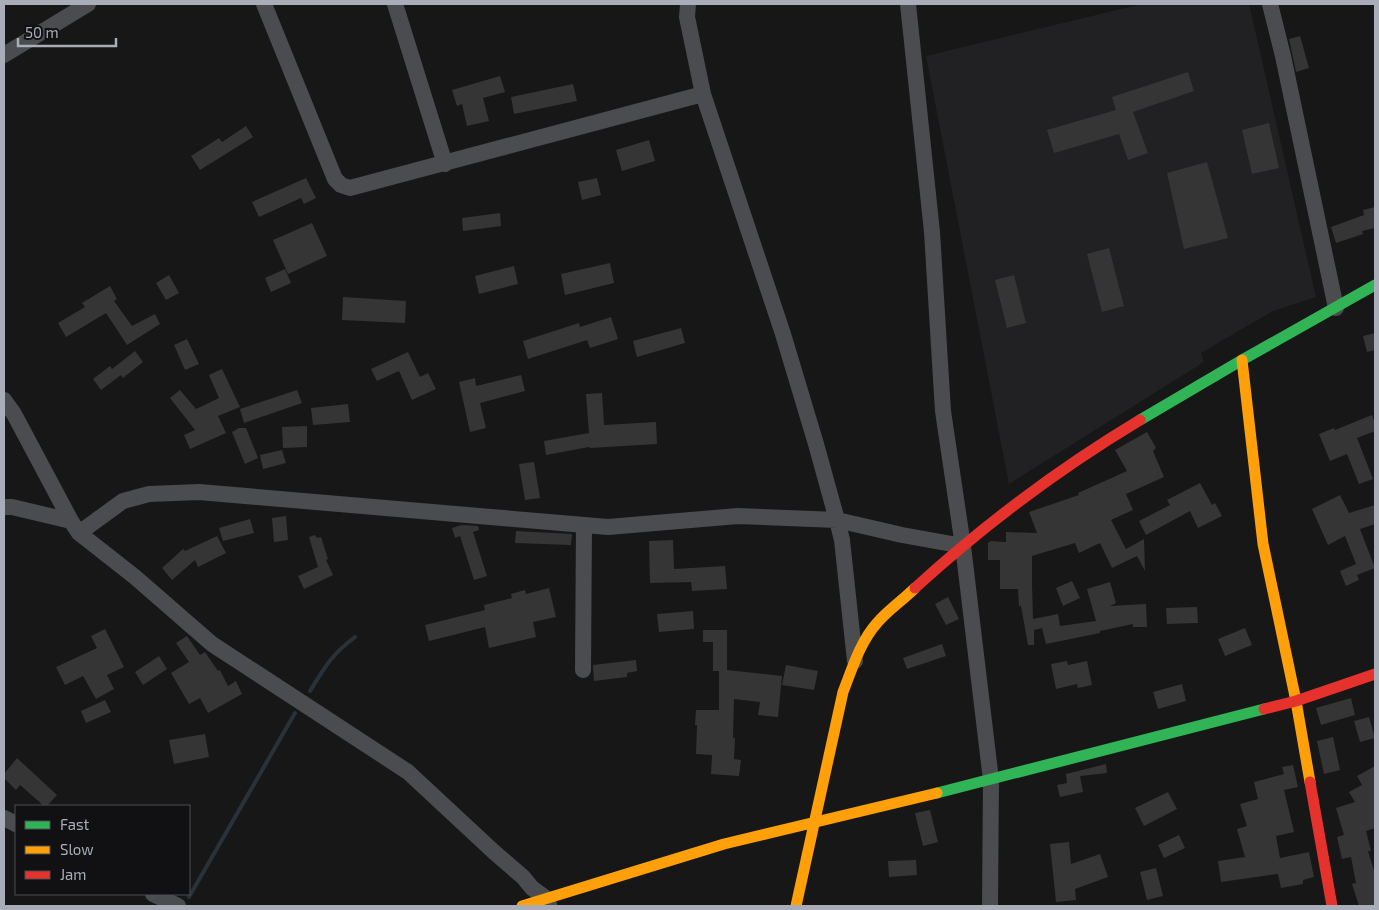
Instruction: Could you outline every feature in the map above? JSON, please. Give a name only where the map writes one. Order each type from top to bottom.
[{"type":"street","points":[[4,55],[88,4]]},
{"type":"street","points":[[264,4],[335,180],[341,185],[350,188],[703,94]]},
{"type":"street","points":[[395,4],[445,164]]},
{"type":"street","points":[[688,4],[688,17],[703,94],[785,343],[837,520],[842,540],[855,661]]},
{"type":"street","points":[[908,4],[932,232],[943,411],[963,546],[991,780],[990,906]]},
{"type":"street","points":[[1270,4],[1284,56],[1336,308]]},
{"type":"street","points":[[796,906],[812,824],[843,692],[865,641],[878,623],[963,546],[1095,447],[1242,360],[1375,285]]},
{"type":"street","points":[[1242,360],[1263,544],[1296,701],[1332,906]]},
{"type":"street","points":[[4,400],[31,445],[75,527],[212,644],[408,772],[549,903]]},
{"type":"street","points":[[4,507],[12,507],[75,527],[123,501],[150,494],[199,492],[608,527],[738,516],[837,520],[902,535],[963,546]]},
{"type":"street","points":[[583,670],[584,525]]},
{"type":"street","points":[[522,906],[549,903],[724,844],[991,780],[1296,701],[1375,674]]},
{"type":"street","points":[[155,895],[178,906]]},
{"type":"shaded area","points":[[1142,4],[1249,4],[1316,297],[1273,311],[1201,353],[1204,362],[1009,484],[926,56]]},
{"type":"building","points":[[1300,36],[1309,68],[1296,72],[1289,39]]},
{"type":"building","points":[[1188,72],[1194,91],[1133,112],[1148,153],[1128,160],[1119,134],[1054,153],[1047,130],[1116,110],[1112,97]]},
{"type":"building","points":[[500,76],[505,92],[483,98],[489,121],[467,126],[462,104],[457,106],[452,90]]},
{"type":"building","points":[[573,84],[577,101],[514,114],[511,97]]},
{"type":"building","points":[[1269,123],[1279,168],[1252,174],[1242,130]]},
{"type":"building","points":[[246,126],[253,137],[200,170],[191,156],[219,138],[222,142]]},
{"type":"building","points":[[649,140],[655,161],[622,171],[616,150]]},
{"type":"building","points":[[1207,162],[1228,238],[1184,249],[1167,173]]},
{"type":"building","points":[[306,178],[316,198],[304,204],[301,198],[259,217],[252,202]]},
{"type":"building","points":[[597,178],[601,195],[582,200],[578,182]]},
{"type":"building","points":[[1375,207],[1375,228],[1362,231],[1363,234],[1336,243],[1331,227],[1364,215],[1363,210]]},
{"type":"building","points":[[500,213],[501,226],[463,231],[462,218]]},
{"type":"building","points":[[312,223],[327,256],[288,274],[273,240]]},
{"type":"building","points":[[1109,248],[1124,306],[1102,312],[1087,254]]},
{"type":"building","points":[[610,263],[614,283],[565,295],[561,274]]},
{"type":"building","points":[[514,266],[518,284],[479,294],[475,276]]},
{"type":"building","points":[[285,269],[291,283],[271,292],[265,278]]},
{"type":"building","points":[[169,275],[179,293],[166,300],[156,283]]},
{"type":"building","points":[[1014,275],[1026,323],[1007,328],[995,280]]},
{"type":"building","points":[[110,286],[117,299],[114,301],[132,326],[155,314],[160,324],[127,345],[106,313],[66,337],[58,323],[85,307],[82,303]]},
{"type":"building","points":[[343,297],[406,301],[405,323],[342,320]]},
{"type":"building","points":[[611,317],[618,339],[590,348],[587,340],[528,359],[523,341],[579,323],[580,327]]},
{"type":"building","points":[[681,328],[685,343],[637,357],[633,341]]},
{"type":"building","points":[[1375,333],[1375,350],[1367,352],[1363,336]]},
{"type":"building","points":[[187,339],[199,364],[185,370],[174,345]]},
{"type":"building","points":[[135,351],[143,362],[123,378],[121,375],[101,390],[93,379],[110,366],[112,369]]},
{"type":"building","points":[[408,352],[420,377],[428,373],[436,389],[412,400],[399,371],[377,381],[371,369]]},
{"type":"building","points":[[222,369],[240,407],[218,416],[226,433],[190,449],[184,435],[195,430],[170,398],[180,390],[196,409],[219,398],[209,375]]},
{"type":"building","points":[[521,375],[525,391],[480,403],[486,428],[470,432],[459,382],[475,378],[476,386]]},
{"type":"building","points":[[297,390],[302,403],[244,423],[240,409]]},
{"type":"building","points":[[602,393],[604,425],[656,422],[657,444],[589,447],[546,455],[544,441],[589,433],[586,394]]},
{"type":"building","points":[[348,404],[350,422],[313,425],[311,408]]},
{"type":"building","points":[[1372,415],[1375,431],[1357,438],[1373,479],[1359,484],[1347,454],[1330,461],[1319,434],[1334,428],[1335,430]]},
{"type":"building","points":[[307,426],[307,447],[283,448],[282,427]]},
{"type":"building","points":[[239,428],[246,428],[258,458],[245,464],[232,432]]},
{"type":"building","points":[[1147,432],[1156,448],[1153,451],[1164,477],[1126,494],[1133,510],[1111,520],[1126,549],[1144,539],[1145,571],[1137,556],[1112,568],[1100,543],[1079,553],[1075,543],[1032,556],[1032,584],[1033,619],[1058,614],[1060,626],[1096,621],[1087,589],[1110,582],[1116,603],[1110,606],[1146,604],[1147,627],[1133,627],[1133,624],[1046,644],[1042,628],[1034,630],[1034,645],[1028,645],[1021,606],[1019,606],[1018,589],[1000,589],[1000,560],[988,560],[988,543],[991,541],[1006,542],[1006,532],[1037,533],[1029,512],[1079,495],[1078,493],[1127,471],[1115,450]]},
{"type":"building","points":[[282,450],[286,463],[263,469],[260,455]]},
{"type":"building","points":[[534,462],[540,498],[525,500],[519,464]]},
{"type":"building","points":[[1200,483],[1212,505],[1215,503],[1222,516],[1198,528],[1190,511],[1146,535],[1139,521],[1170,505],[1167,500]]},
{"type":"building","points":[[1340,495],[1349,513],[1375,505],[1375,524],[1360,529],[1375,568],[1357,575],[1359,580],[1346,586],[1340,571],[1356,564],[1345,536],[1328,545],[1312,509]]},
{"type":"building","points":[[286,516],[288,540],[274,542],[272,518]]},
{"type":"building","points":[[250,519],[254,533],[223,541],[219,528]]},
{"type":"building","points":[[462,525],[478,526],[479,530],[473,532],[487,576],[474,580],[460,536],[455,538],[452,528]]},
{"type":"building","points":[[516,531],[572,534],[571,545],[515,543]]},
{"type":"building","points":[[315,535],[317,538],[321,537],[328,559],[326,560],[333,575],[304,589],[298,576],[318,567],[309,537]]},
{"type":"building","points":[[217,536],[226,553],[198,567],[195,560],[172,580],[162,568],[183,549],[185,551]]},
{"type":"building","points":[[673,540],[674,569],[725,566],[727,589],[692,591],[691,582],[650,583],[649,541]]},
{"type":"building","points":[[1072,581],[1080,598],[1063,606],[1056,588]]},
{"type":"building","points":[[549,588],[556,617],[533,622],[536,637],[489,648],[485,627],[429,641],[425,625],[485,610],[484,605],[512,598],[511,594],[525,590],[526,594]]},
{"type":"building","points":[[948,597],[959,619],[946,625],[935,604]]},
{"type":"building","points":[[1197,607],[1198,623],[1167,624],[1166,608]]},
{"type":"building","points":[[693,611],[694,629],[659,632],[657,614]]},
{"type":"building","points":[[1245,628],[1252,645],[1225,656],[1218,639]]},
{"type":"building","points":[[105,629],[124,667],[107,675],[114,689],[96,699],[83,676],[65,685],[56,667],[97,648],[91,636]]},
{"type":"building","points":[[703,630],[727,630],[727,670],[782,676],[778,717],[758,715],[760,702],[734,699],[734,759],[741,760],[739,776],[711,774],[712,755],[696,754],[696,710],[719,710],[719,671],[713,671],[713,642],[703,642]]},
{"type":"building","points":[[187,636],[200,655],[205,652],[218,671],[220,670],[228,686],[236,681],[242,694],[208,713],[200,698],[189,704],[171,673],[189,662],[176,643]]},
{"type":"building","points":[[942,644],[946,656],[907,669],[903,658]]},
{"type":"building","points":[[159,656],[167,669],[143,685],[135,672]]},
{"type":"building","points":[[636,660],[637,671],[627,673],[627,677],[594,681],[593,665]]},
{"type":"building","points":[[1067,661],[1068,665],[1087,661],[1092,685],[1078,688],[1077,684],[1056,689],[1051,664]]},
{"type":"building","points":[[786,665],[818,671],[814,690],[782,685]]},
{"type":"building","points":[[1182,684],[1186,701],[1158,709],[1153,692]]},
{"type":"building","points":[[1351,698],[1355,715],[1321,725],[1316,708]]},
{"type":"building","points":[[105,700],[111,712],[86,723],[81,711]]},
{"type":"building","points":[[1369,717],[1375,738],[1360,742],[1354,721]]},
{"type":"building","points":[[205,734],[209,757],[174,764],[169,740]]},
{"type":"building","points":[[1333,737],[1340,770],[1324,774],[1317,741]]},
{"type":"building","points":[[17,758],[57,795],[48,805],[43,805],[20,785],[16,790],[4,778],[4,774]]},
{"type":"building","points":[[1106,764],[1107,773],[1080,776],[1083,792],[1060,797],[1057,785],[1067,783],[1066,774]]},
{"type":"building","points":[[1293,765],[1298,787],[1284,790],[1294,832],[1276,836],[1280,858],[1309,852],[1314,877],[1303,880],[1303,884],[1281,888],[1278,874],[1221,882],[1218,861],[1245,857],[1237,829],[1247,826],[1240,804],[1258,799],[1254,782],[1284,774],[1282,767]]},
{"type":"building","points":[[1375,766],[1375,828],[1366,831],[1371,851],[1368,851],[1375,874],[1375,906],[1359,906],[1352,884],[1356,883],[1351,857],[1342,859],[1337,837],[1344,835],[1336,808],[1355,802],[1349,792],[1362,785],[1357,776]]},
{"type":"building","points":[[1168,792],[1177,809],[1144,826],[1135,808]]},
{"type":"building","points":[[930,810],[938,842],[923,846],[915,813]]},
{"type":"building","points":[[1179,835],[1185,848],[1164,858],[1158,845]]},
{"type":"building","points":[[1069,842],[1071,864],[1100,854],[1108,877],[1075,889],[1076,900],[1056,902],[1050,844]]},
{"type":"building","points":[[916,860],[917,875],[889,877],[888,861]]},
{"type":"building","points":[[1156,868],[1163,896],[1147,900],[1140,872]]},
{"type":"waterway","points":[[310,691],[334,656],[355,637]]},
{"type":"waterway","points":[[189,897],[295,713]]},
{"type":"traffic: fast","points":[[1140,420],[1375,285]]},
{"type":"traffic: fast","points":[[937,793],[1264,709]]},
{"type":"traffic: slow","points":[[1242,360],[1263,544],[1296,701],[1310,782]]},
{"type":"traffic: slow","points":[[796,906],[843,692],[857,656],[871,630],[915,588]]},
{"type":"traffic: slow","points":[[522,906],[724,844],[937,793]]},
{"type":"traffic: jam","points":[[915,588],[1023,498],[1110,438],[1140,420]]},
{"type":"traffic: jam","points":[[1264,709],[1296,701],[1375,674]]},
{"type":"traffic: jam","points":[[1310,782],[1332,906]]}]
